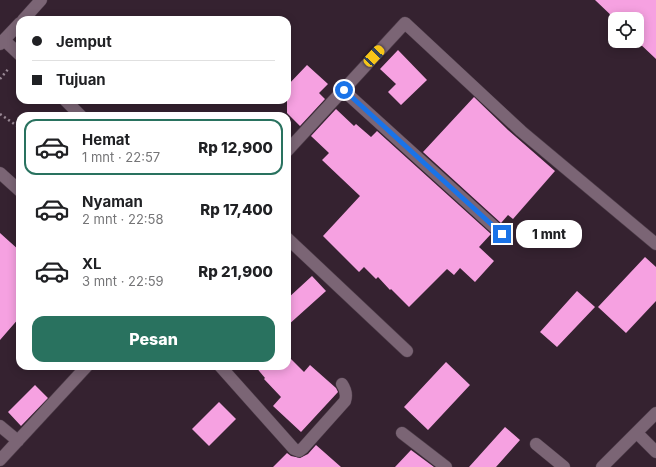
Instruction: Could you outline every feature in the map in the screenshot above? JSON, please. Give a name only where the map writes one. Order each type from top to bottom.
[{"type":"street","points":[[27,16],[41,0]]},
{"type":"street","points":[[291,147],[405,23],[521,131],[656,244]]},
{"type":"street","points":[[16,27],[2,42],[16,52]]},
{"type":"street","points":[[344,90],[502,234]]},
{"type":"street","points":[[69,104],[77,112]]},
{"type":"street","points":[[0,173],[16,187]]},
{"type":"street","points":[[291,242],[407,351]]},
{"type":"street","points":[[0,460],[83,370]]},
{"type":"street","points":[[224,370],[294,449],[298,450],[303,448],[346,401],[347,396],[342,384]]},
{"type":"street","points":[[602,467],[656,413]]},
{"type":"street","points":[[0,426],[18,441]]},
{"type":"street","points":[[402,433],[446,467]]},
{"type":"street","points":[[637,433],[656,452]]},
{"type":"street","points":[[536,444],[564,467]]},
{"type":"path","points":[[0,114],[16,125]]},
{"type":"building","points":[[595,0],[656,0],[656,59],[644,48],[644,12],[608,12]]},
{"type":"building","points":[[398,50],[427,80],[401,105],[388,92],[396,84],[380,69]]},
{"type":"building","points":[[307,65],[328,84],[319,93],[325,99],[300,126],[291,117],[291,112],[287,112],[287,104],[291,104],[291,82]]},
{"type":"building","points":[[474,97],[508,130],[555,171],[513,219],[508,215],[501,223],[423,152]]},
{"type":"building","points":[[336,109],[354,126],[356,124],[371,137],[377,131],[491,234],[479,247],[494,261],[475,282],[460,268],[454,275],[447,269],[409,307],[378,277],[376,279],[364,267],[359,272],[323,236],[360,196],[322,160],[329,153],[311,136]]},
{"type":"building","points":[[0,233],[16,247],[16,322],[0,340]]},
{"type":"building","points":[[645,257],[656,267],[656,301],[626,333],[598,307]]},
{"type":"building","points":[[312,276],[326,291],[291,322],[291,295]]},
{"type":"building","points":[[577,291],[595,307],[557,347],[540,332]]},
{"type":"building","points":[[291,359],[304,372],[310,365],[336,388],[338,392],[301,432],[273,406],[281,397],[264,379],[265,378],[258,370],[291,370]]},
{"type":"building","points":[[446,362],[470,385],[428,430],[404,407]]},
{"type":"building","points":[[35,385],[48,398],[21,426],[8,412]]},
{"type":"building","points":[[219,402],[236,419],[209,446],[192,429]]},
{"type":"building","points":[[505,427],[520,440],[496,467],[469,467]]},
{"type":"building","points":[[316,445],[341,467],[273,467],[287,453],[291,456],[300,458],[308,454]]},
{"type":"building","points":[[411,450],[434,467],[395,467]]},
{"type":"route","points":[[344,90],[502,234]]}]
